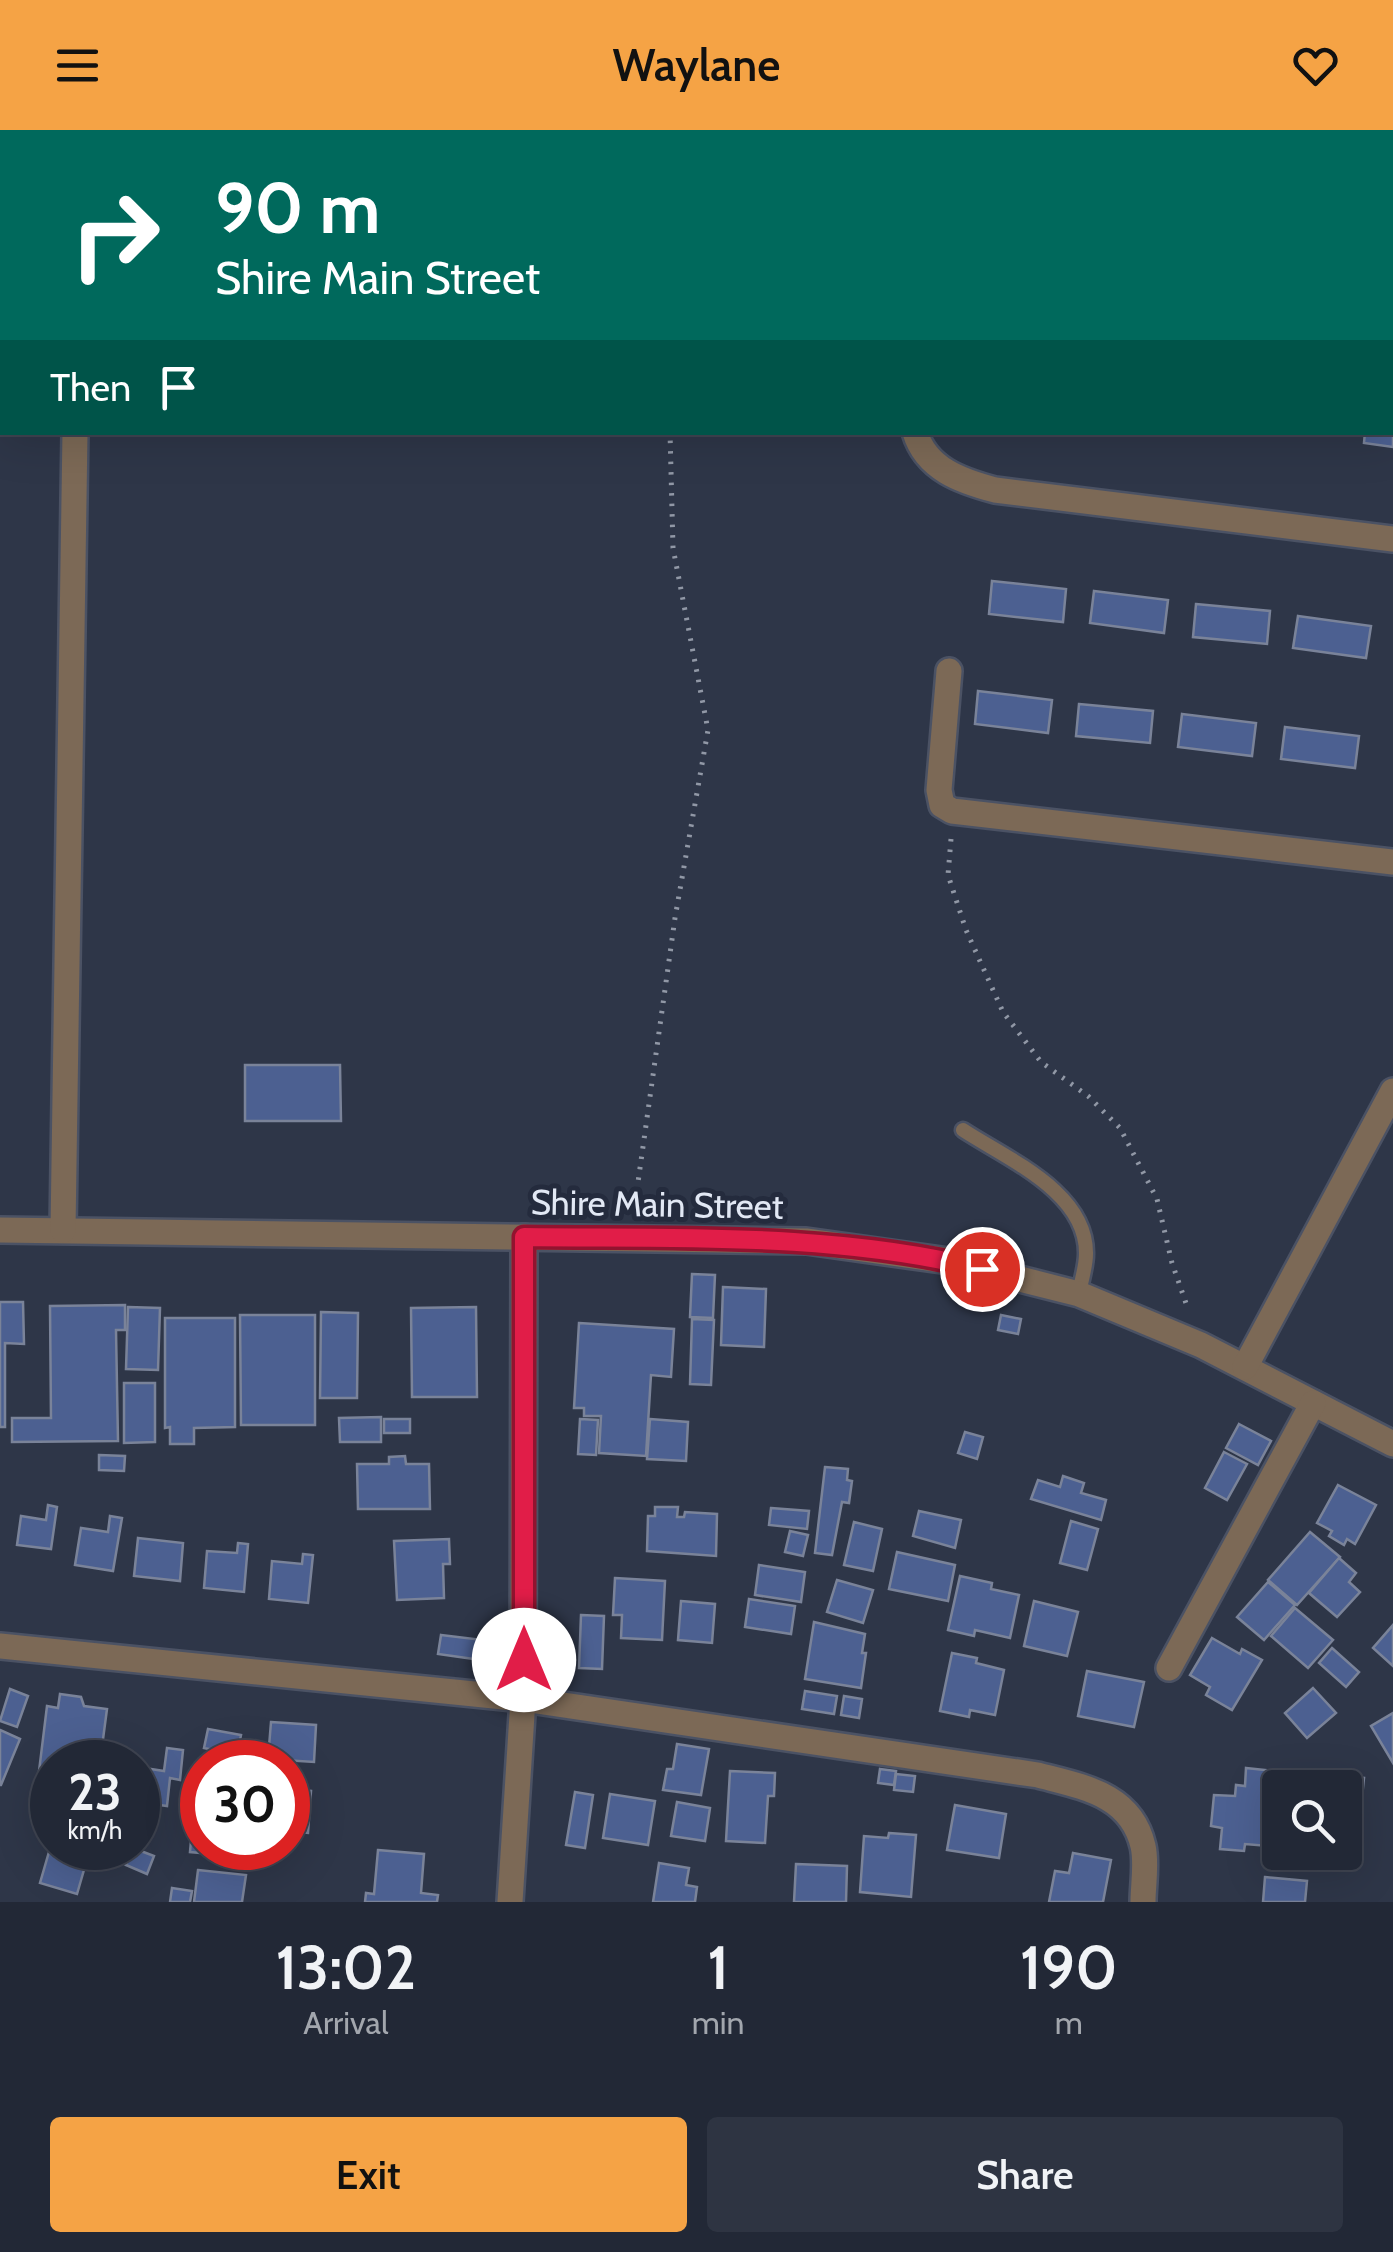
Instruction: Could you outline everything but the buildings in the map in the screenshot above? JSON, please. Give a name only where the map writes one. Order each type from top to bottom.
[{"type":"street","points":[[63,1230],[75,435]]},
{"type":"street","points":[[916,435],[934,464],[960,481],[995,490],[1393,539]]},
{"type":"street","points":[[950,671],[939,790],[942,804],[952,811],[1393,862]]},
{"type":"street","points":[[1245,1367],[1393,1091]]},
{"type":"street","name":"Shire Main Street","points":[[0,1230],[806,1241],[950,1261],[1079,1294],[1201,1344],[1393,1444]]},
{"type":"street","points":[[510,1902],[524,1698],[524,1237]]},
{"type":"street","points":[[1169,1668],[1314,1403]]},
{"type":"street","points":[[0,1646],[524,1698],[1038,1774],[1101,1792],[1130,1812],[1144,1848],[1143,1902]]},
{"type":"lane","points":[[963,1130],[1052,1188],[1080,1221],[1086,1254],[1079,1294]]},
{"type":"path","points":[[630,1239],[675,918],[708,730],[673,548],[670,435]]},
{"type":"path","points":[[952,811],[948,875],[966,930],[1004,1012],[1040,1062],[1088,1096],[1120,1128],[1157,1199],[1172,1264],[1201,1344]]},
{"type":"route","points":[[524,1660],[524,1237],[806,1241],[982,1269]]}]
